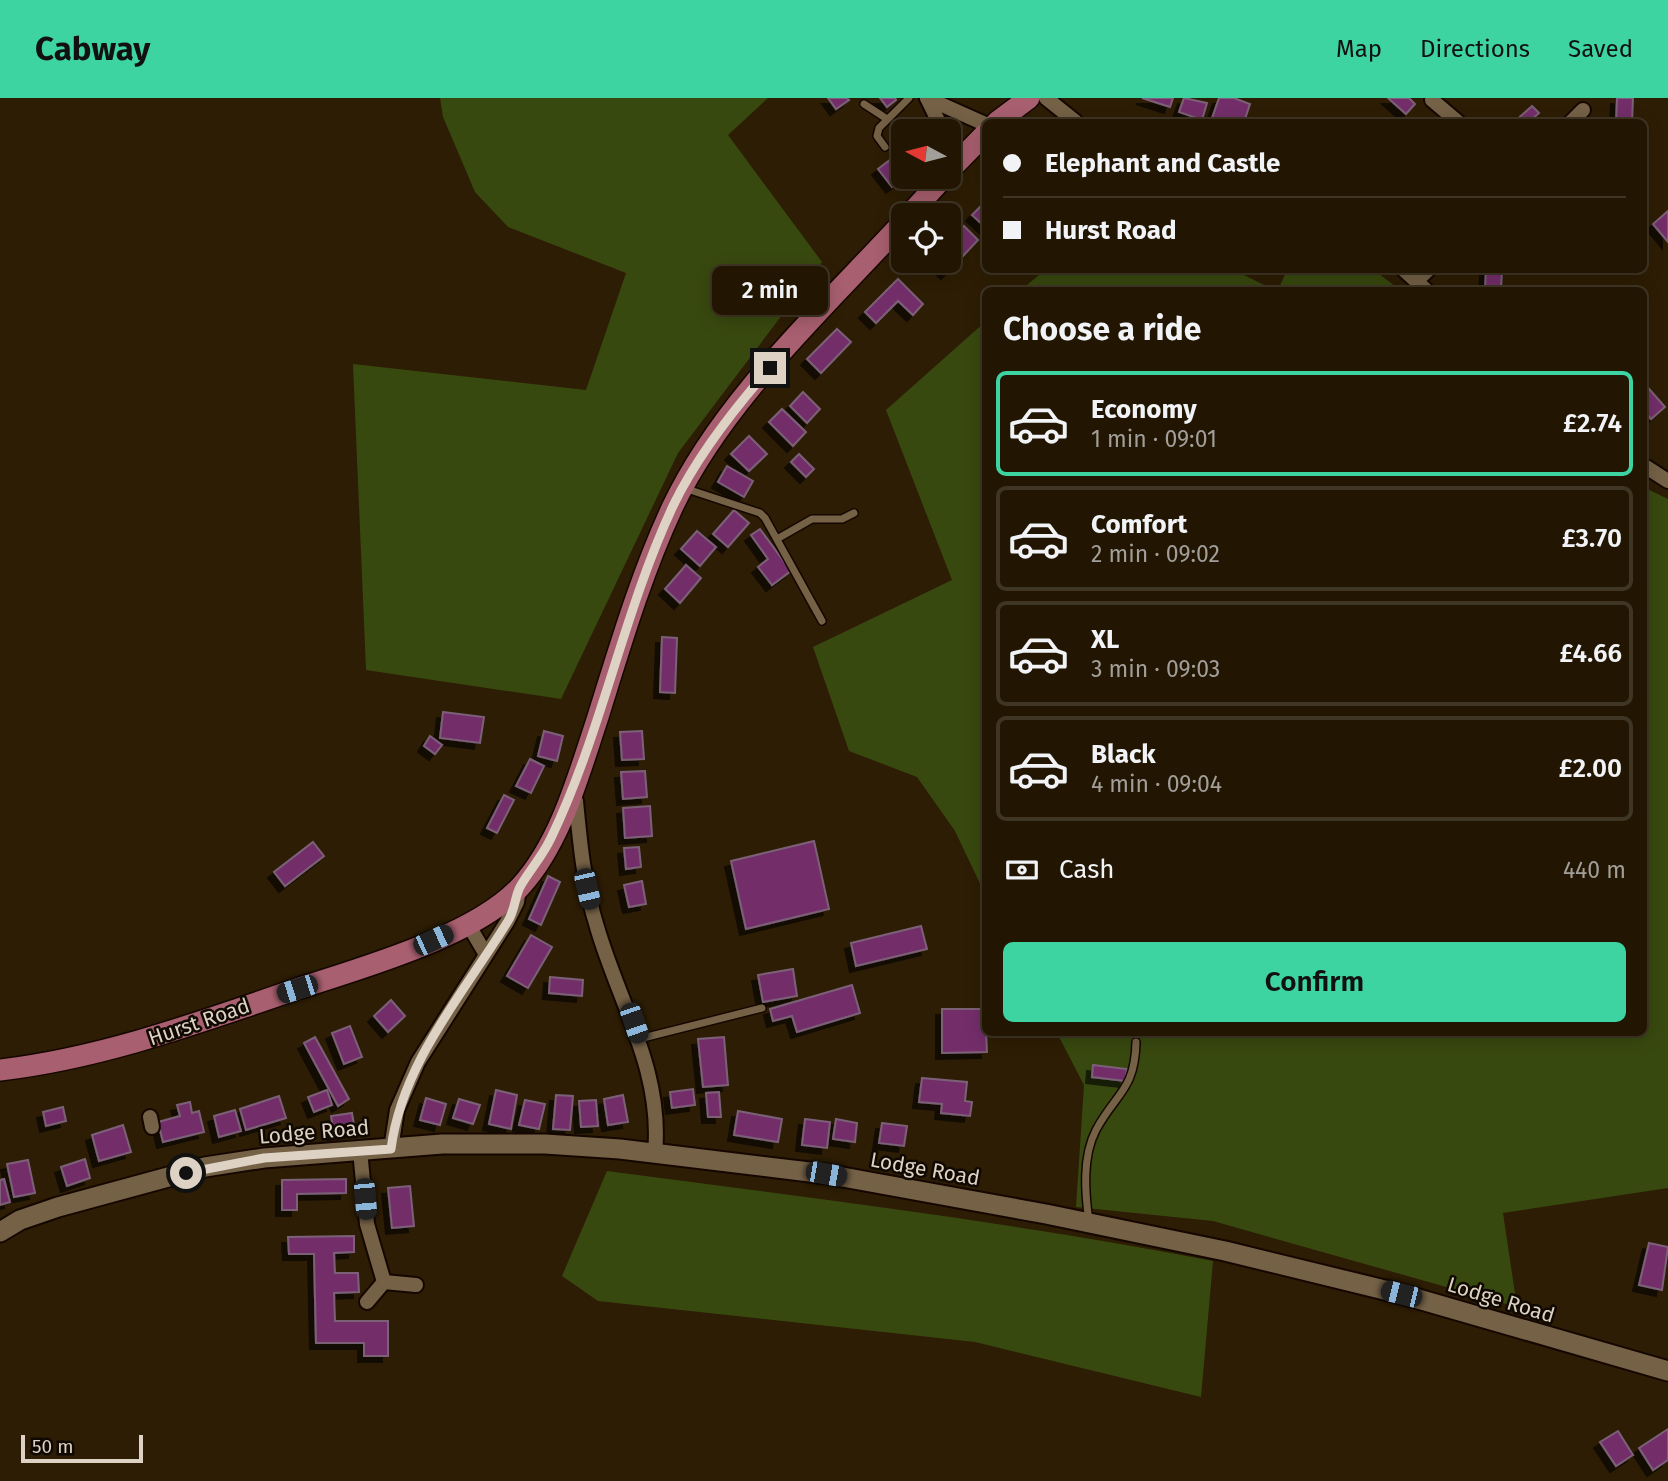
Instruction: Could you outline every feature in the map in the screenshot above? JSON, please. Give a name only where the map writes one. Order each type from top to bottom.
[{"type":"main road","points":[[1001,119],[1029,98]]},
{"type":"main road","points":[[961,159],[982,137]]},
{"type":"main road","points":[[920,203],[933,189]]},
{"type":"main road","name":"Hurst Road","points":[[0,1070],[135,1044],[370,965],[468,923],[490,911],[519,888],[533,872],[570,793],[643,578],[683,488],[739,404],[891,235]]},
{"type":"main road","name":"Lodge Road","points":[[0,1232],[20,1220],[58,1206],[205,1167],[264,1158],[485,1143],[655,1153],[826,1174],[1089,1223],[1401,1294],[1668,1371]]},
{"type":"street","points":[[927,98],[982,123]]},
{"type":"street","points":[[927,98],[937,119]]},
{"type":"street","points":[[1046,98],[1072,119]]},
{"type":"street","points":[[1434,98],[1432,100],[1454,119]]},
{"type":"street","points":[[1574,119],[1583,110]]},
{"type":"street","points":[[1407,273],[1421,286]]},
{"type":"street","points":[[1647,468],[1668,481]]},
{"type":"street","points":[[570,793],[576,801],[580,844],[596,926],[639,1039],[657,1115],[655,1153]]},
{"type":"street","points":[[551,838],[580,844]]},
{"type":"street","points":[[391,1149],[397,1110],[418,1062],[485,953],[508,922],[517,902],[519,888]]},
{"type":"street","points":[[468,923],[485,953]]},
{"type":"street","points":[[360,1150],[367,1224],[384,1282]]},
{"type":"street","points":[[384,1282],[416,1285]]},
{"type":"street","points":[[367,1302],[384,1282]]},
{"type":"lane","points":[[885,147],[877,136],[878,128],[909,98]]},
{"type":"lane","points":[[864,104],[887,119]]},
{"type":"lane","points":[[683,488],[760,513],[778,539],[821,621]]},
{"type":"lane","points":[[778,539],[812,519],[842,519],[854,513]]},
{"type":"lane","points":[[639,1039],[762,1008]]},
{"type":"lane","points":[[1089,1223],[1085,1192],[1089,1151],[1095,1131],[1132,1078],[1136,1042]]},
{"type":"green space","points":[[440,98],[768,98],[728,135],[822,262],[678,453],[561,699],[366,670],[353,364],[586,390],[626,273],[508,227],[475,192],[443,117]]},
{"type":"green space","points":[[1041,273],[1240,273],[1268,287],[1025,287]]},
{"type":"green space","points":[[1286,273],[1378,273],[1396,287],[1279,287]]},
{"type":"green space","points":[[982,325],[982,888],[955,831],[917,777],[849,751],[813,647],[952,580],[886,410]]},
{"type":"green space","points":[[1647,489],[1668,499],[1668,1188],[1503,1213],[1517,1307],[1213,1221],[1076,1207],[1084,1085],[1059,1036],[1647,1036]]},
{"type":"green space","points":[[607,1171],[986,1223],[1213,1261],[1201,1397],[975,1342],[598,1301],[562,1276]]},
{"type":"building","points":[[828,98],[847,98],[849,100],[836,109]]},
{"type":"building","points":[[880,98],[895,98],[896,100],[887,107]]},
{"type":"building","points":[[1142,98],[1173,98],[1170,107]]},
{"type":"building","points":[[1184,98],[1207,103],[1202,119],[1179,112]]},
{"type":"building","points":[[1219,98],[1234,98],[1250,104],[1245,119],[1212,119]]},
{"type":"building","points":[[1388,98],[1409,98],[1415,104],[1406,114]]},
{"type":"building","points":[[1617,98],[1633,98],[1632,119],[1616,119]]},
{"type":"building","points":[[1532,106],[1539,113],[1532,119],[1517,119]]},
{"type":"building","points":[[891,159],[891,186],[878,169]]},
{"type":"building","points":[[982,205],[982,224],[972,215]]},
{"type":"building","points":[[1668,211],[1668,242],[1653,224]]},
{"type":"building","points":[[964,226],[978,240],[961,258],[961,229]]},
{"type":"building","points":[[1486,273],[1502,273],[1501,287],[1485,287]]},
{"type":"building","points":[[898,279],[923,304],[913,315],[898,301],[876,323],[865,312]]},
{"type":"building","points":[[837,329],[851,342],[821,373],[807,359]]},
{"type":"building","points":[[1647,387],[1665,407],[1651,419],[1647,414]]},
{"type":"building","points":[[803,392],[820,409],[807,423],[790,406]]},
{"type":"building","points":[[782,409],[806,432],[793,446],[769,422]]},
{"type":"building","points":[[749,436],[767,454],[749,471],[731,454]]},
{"type":"building","points":[[799,454],[814,469],[806,477],[791,462]]},
{"type":"building","points":[[727,466],[753,481],[744,497],[718,482]]},
{"type":"building","points":[[734,510],[749,523],[728,547],[713,534]]},
{"type":"building","points":[[760,529],[791,571],[772,585],[758,567],[768,559],[751,535]]},
{"type":"building","points":[[697,531],[716,547],[700,566],[681,549]]},
{"type":"building","points":[[686,565],[701,578],[680,603],[665,589]]},
{"type":"building","points":[[662,637],[677,638],[675,693],[660,692]]},
{"type":"building","points":[[443,712],[484,717],[480,743],[440,738]]},
{"type":"building","points":[[544,731],[563,736],[557,761],[538,756]]},
{"type":"building","points":[[642,731],[644,759],[622,760],[620,732]]},
{"type":"building","points":[[430,736],[442,745],[435,754],[424,746]]},
{"type":"building","points":[[530,759],[544,766],[531,793],[516,786]]},
{"type":"building","points":[[645,771],[647,797],[623,799],[621,772]]},
{"type":"building","points":[[504,795],[514,800],[497,833],[487,828]]},
{"type":"building","points":[[650,806],[652,836],[625,838],[623,808]]},
{"type":"building","points":[[814,841],[829,909],[746,929],[731,861]]},
{"type":"building","points":[[313,842],[324,856],[285,886],[274,872]]},
{"type":"building","points":[[639,847],[641,867],[626,869],[624,848]]},
{"type":"building","points":[[548,876],[560,882],[541,925],[529,919]]},
{"type":"building","points":[[642,881],[646,904],[629,907],[624,885]]},
{"type":"building","points":[[921,926],[927,949],[856,966],[851,943]]},
{"type":"building","points":[[531,935],[552,947],[528,988],[507,976]]},
{"type":"building","points":[[793,969],[797,996],[763,1002],[758,975]]},
{"type":"building","points":[[550,977],[583,980],[582,996],[549,993]]},
{"type":"building","points":[[852,985],[860,1013],[797,1032],[792,1016],[773,1021],[770,1009]]},
{"type":"building","points":[[391,1000],[405,1016],[388,1032],[374,1016]]},
{"type":"building","points":[[942,1009],[982,1009],[982,1036],[986,1036],[987,1052],[942,1053]]},
{"type":"building","points":[[350,1026],[362,1057],[344,1064],[332,1033]]},
{"type":"building","points":[[315,1037],[349,1099],[338,1106],[304,1043]]},
{"type":"building","points":[[724,1037],[728,1085],[703,1087],[698,1039]]},
{"type":"building","points":[[1093,1065],[1127,1069],[1125,1081],[1092,1077]]},
{"type":"building","points":[[922,1078],[967,1082],[965,1101],[972,1102],[970,1116],[941,1113],[942,1104],[919,1102]]},
{"type":"building","points":[[693,1089],[695,1105],[672,1108],[670,1092]]},
{"type":"building","points":[[327,1090],[332,1105],[314,1112],[308,1097]]},
{"type":"building","points":[[496,1090],[517,1095],[511,1129],[489,1124]]},
{"type":"building","points":[[719,1092],[721,1117],[708,1117],[706,1093]]},
{"type":"building","points":[[556,1095],[573,1096],[570,1130],[553,1129]]},
{"type":"building","points":[[623,1095],[628,1122],[608,1125],[604,1099]]},
{"type":"building","points":[[279,1096],[286,1118],[246,1130],[240,1109]]},
{"type":"building","points":[[426,1098],[446,1104],[440,1125],[420,1120]]},
{"type":"building","points":[[459,1099],[480,1105],[473,1124],[453,1118]]},
{"type":"building","points":[[525,1100],[545,1104],[539,1129],[519,1125]]},
{"type":"building","points":[[596,1100],[598,1126],[581,1127],[579,1101]]},
{"type":"building","points":[[190,1102],[192,1113],[199,1111],[204,1132],[163,1142],[158,1122],[180,1116],[177,1105]]},
{"type":"building","points":[[63,1107],[66,1121],[46,1126],[43,1112]]},
{"type":"building","points":[[235,1110],[241,1131],[219,1137],[214,1116]]},
{"type":"building","points":[[738,1111],[782,1119],[778,1142],[734,1135]]},
{"type":"building","points":[[352,1113],[355,1131],[334,1134],[331,1116]]},
{"type":"building","points":[[805,1119],[830,1122],[827,1148],[802,1145]]},
{"type":"building","points":[[836,1119],[857,1123],[855,1142],[833,1139]]},
{"type":"building","points":[[882,1123],[907,1126],[904,1146],[879,1143]]},
{"type":"building","points":[[123,1125],[131,1152],[99,1161],[92,1135]]},
{"type":"building","points":[[85,1159],[90,1178],[67,1186],[61,1167]]},
{"type":"building","points":[[28,1160],[35,1193],[14,1197],[7,1164]]},
{"type":"building","points":[[4,1179],[10,1202],[0,1205],[0,1180]]},
{"type":"building","points":[[346,1179],[346,1193],[297,1194],[297,1210],[282,1210],[282,1180]]},
{"type":"building","points":[[410,1186],[414,1226],[392,1228],[388,1188]]},
{"type":"building","points":[[354,1236],[354,1252],[334,1253],[335,1273],[358,1273],[359,1292],[334,1293],[335,1321],[388,1321],[388,1356],[364,1356],[364,1343],[316,1343],[314,1254],[289,1254],[288,1237]]},
{"type":"building","points":[[1649,1243],[1668,1247],[1662,1290],[1639,1285]]},
{"type":"building","points":[[1668,1429],[1668,1460],[1653,1470],[1639,1448]]},
{"type":"building","points":[[1618,1431],[1633,1455],[1616,1466],[1600,1442]]},
{"type":"route","points":[[186,1173],[205,1167],[264,1158],[391,1149],[397,1110],[418,1062],[485,953],[508,922],[517,902],[519,888],[533,872],[551,838],[582,765],[643,578],[674,505],[697,464],[739,404],[770,368]]}]
